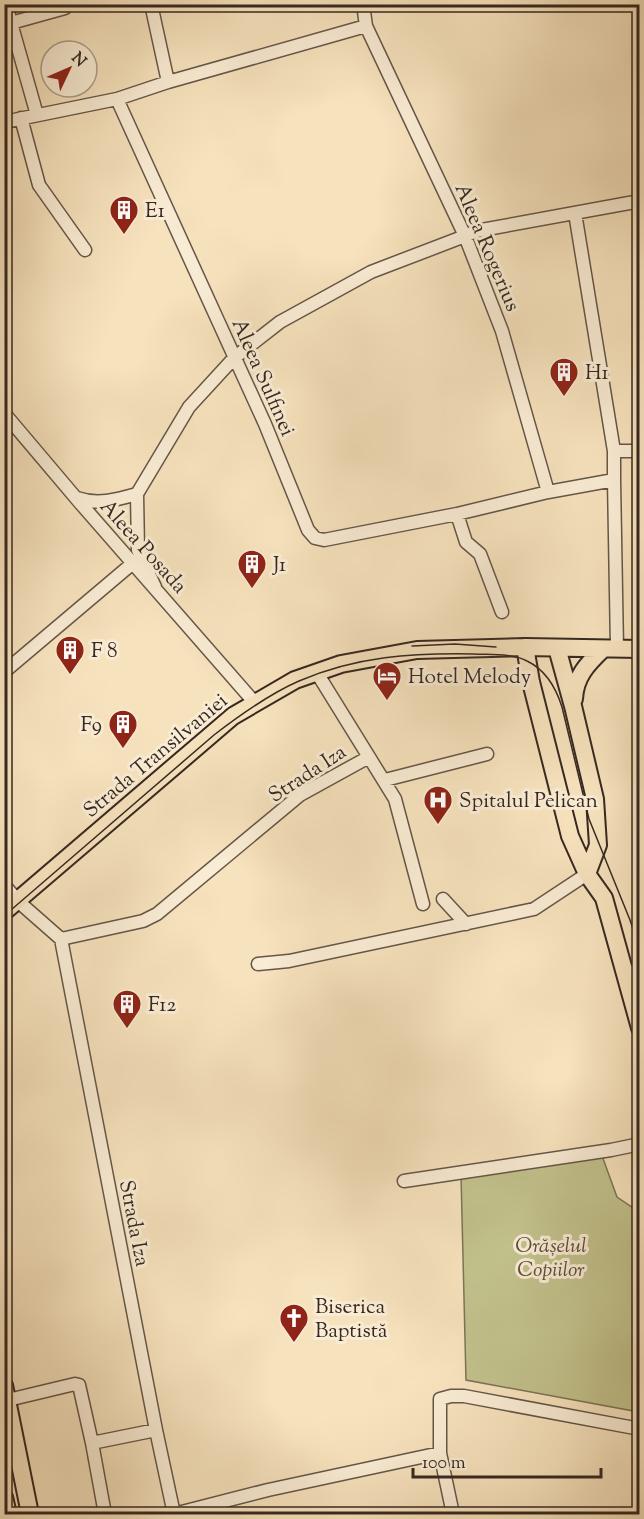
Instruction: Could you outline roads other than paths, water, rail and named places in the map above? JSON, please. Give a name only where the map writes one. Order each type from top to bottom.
[{"type":"main road","name":"Strada Transilvaniei","points":[[4,912],[233,716],[296,680],[341,664],[399,652],[525,647],[639,649]]},
{"type":"main road","points":[[525,647],[529,673],[570,836],[587,874],[604,898],[632,972],[639,1028]]},
{"type":"main road","points":[[557,648],[573,706],[596,811],[597,845],[587,874]]},
{"type":"main road","points":[[573,706],[575,686],[588,662],[610,649]]},
{"type":"main road","points":[[6,1392],[30,1515]]},
{"type":"main road","points":[[4,1497],[8,1515]]},
{"type":"street","points":[[6,4],[37,115]]},
{"type":"street","points":[[151,4],[168,82]]},
{"type":"street","name":"Aleea Rogerius","points":[[363,4],[366,26],[465,236],[502,331],[548,492]]},
{"type":"street","points":[[11,23],[65,8]]},
{"type":"street","points":[[4,122],[117,99],[168,82],[366,26]]},
{"type":"street","name":"Aleea Sulfinei","points":[[117,99],[265,424],[308,530],[315,538],[324,540],[614,480]]},
{"type":"street","points":[[21,118],[39,185],[85,250]]},
{"type":"street","points":[[155,587],[138,550],[137,494],[189,407],[234,358],[280,322],[341,287],[371,272],[476,231],[639,201]]},
{"type":"street","points":[[575,213],[615,451],[610,649]]},
{"type":"street","name":"Aleea Posada","points":[[4,413],[255,703]]},
{"type":"street","points":[[615,451],[639,451]]},
{"type":"street","points":[[76,498],[96,502],[115,501],[137,494]]},
{"type":"street","points":[[457,514],[466,542],[480,554],[502,612]]},
{"type":"street","points":[[4,672],[133,563]]},
{"type":"street","name":"Strada Iza","points":[[174,1514],[60,939],[143,921],[157,914],[300,795],[369,757],[317,673]]},
{"type":"street","points":[[384,780],[487,754]]},
{"type":"street","points":[[369,757],[384,780],[399,812],[423,904]]},
{"type":"street","points":[[258,964],[289,961],[534,909],[587,874]]},
{"type":"street","points":[[4,885],[60,939]]},
{"type":"street","points":[[443,899],[466,924]]},
{"type":"street","points":[[404,1181],[639,1144]]},
{"type":"street","points":[[6,1392],[79,1385],[105,1515]]},
{"type":"street","points":[[453,1515],[440,1453],[440,1399],[464,1396],[639,1429]]},
{"type":"street","points":[[92,1443],[156,1430]]},
{"type":"street","points":[[174,1514],[268,1490],[440,1453]]},
{"type":"tram line","points":[[412,646],[455,644],[496,647]]},
{"type":"tram line","points":[[4,916],[214,735],[255,705],[288,686],[321,673],[363,661],[428,654],[501,655],[521,658],[540,669],[557,693],[589,819],[640,950]]},
{"type":"place","name":"E1","points":[[124,236]]},
{"type":"place","name":"H1","points":[[564,398]]},
{"type":"place","name":"J1","points":[[252,590]]},
{"type":"place","name":"F 8","points":[[70,676]]},
{"type":"place","name":"Hotel Melody","points":[[387,702]]},
{"type":"place","name":"F9","points":[[123,750]]},
{"type":"place","name":"Spitalul Pelican","points":[[438,826]]},
{"type":"place","name":"F12","points":[[127,1030]]},
{"type":"place","name":"Biserica Baptistă","points":[[294,1344]]},
{"type":"park label","name":"Orășelul Copiilor","points":[[551,1257]]}]
